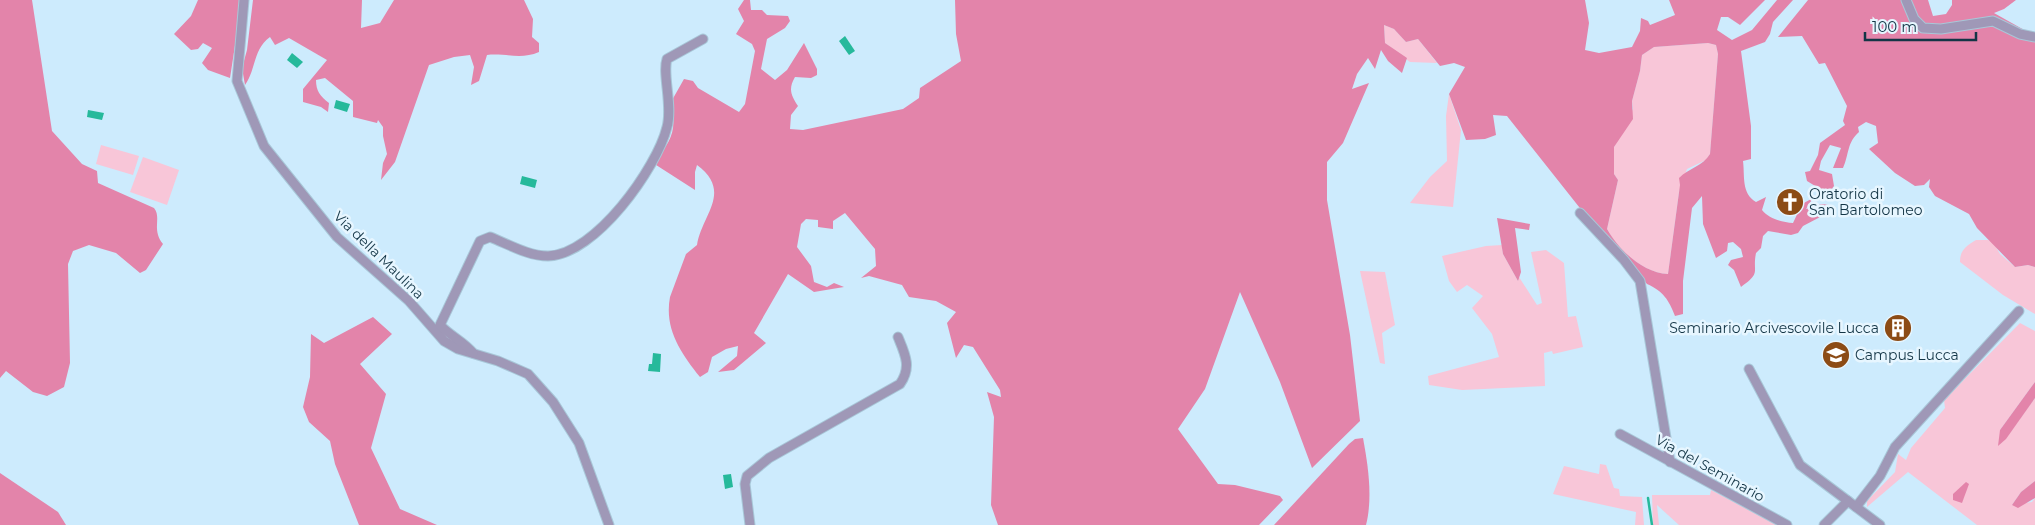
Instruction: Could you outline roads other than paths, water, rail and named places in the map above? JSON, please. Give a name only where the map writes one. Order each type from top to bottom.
[{"type":"street","name":"Via della Maulina","points":[[244,0],[237,80],[264,146],[337,238],[408,301],[444,341],[458,349],[498,361],[528,374],[553,402],[574,435],[588,462],[609,525]]},
{"type":"street","points":[[1906,0],[1914,20],[1923,28],[1940,29],[1993,21],[2020,34],[2035,37]]},
{"type":"street","points":[[473,353],[465,342],[448,334],[440,325],[480,241],[490,237],[523,250],[550,256],[574,248],[607,223],[634,192],[666,132],[669,92],[665,68],[668,59],[703,39]]},
{"type":"street","points":[[1580,213],[1624,260],[1640,281],[1670,462]]},
{"type":"street","points":[[1856,507],[1880,476],[1896,447],[2019,311]]},
{"type":"street","points":[[750,525],[745,484],[747,476],[769,458],[900,384],[907,369],[907,361],[898,337]]},
{"type":"street","points":[[1749,368],[1800,465],[1880,525]]},
{"type":"street","name":"Via del Seminario","points":[[1620,434],[1786,525]]},
{"type":"street","points":[[1824,525],[1848,501]]},
{"type":"waterway","points":[[1648,498],[1652,525]]},
{"type":"place","name":"Oratorio di San Bartolomeo","points":[[1790,202]]},
{"type":"place","name":"Seminario Arcivescovile Lucca","points":[[1898,328]]},
{"type":"place","name":"Campus Lucca","points":[[1836,355]]}]
